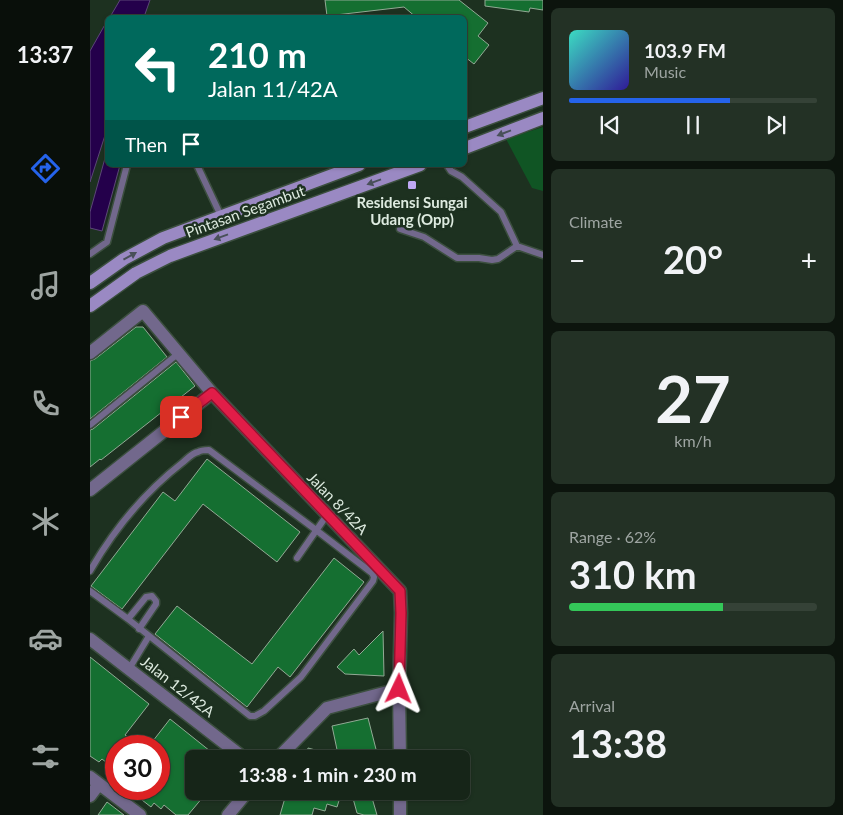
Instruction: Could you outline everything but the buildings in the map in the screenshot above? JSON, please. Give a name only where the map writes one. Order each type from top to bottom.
[{"type":"main road","points":[[467,126],[543,98]]},
{"type":"main road","points":[[467,147],[543,118]]},
{"type":"main road","name":"Pintasan Segambut","points":[[90,283],[124,259],[163,238],[353,167]]},
{"type":"main road","name":"Pintasan Segambut","points":[[90,306],[136,273],[170,256],[415,167]]},
{"type":"street","name":"Jalan 8/42A","points":[[90,353],[143,311],[212,393],[400,591],[400,750]]},
{"type":"street","points":[[90,490],[212,393]]},
{"type":"street","name":"Jalan 12/42A","points":[[90,639],[234,750]]},
{"type":"street","points":[[286,750],[327,708],[399,689]]},
{"type":"street","points":[[90,796],[94,781],[140,815]]},
{"type":"street","points":[[228,815],[240,800]]},
{"type":"street","points":[[400,800],[400,815]]},
{"type":"lane","points":[[90,254],[106,242],[126,167]]},
{"type":"lane","points":[[198,167],[221,216]]},
{"type":"lane","points":[[448,167],[501,212],[517,246],[543,255]]},
{"type":"lane","points":[[400,229],[424,237],[457,258],[498,259],[517,246]]},
{"type":"lane","points":[[90,425],[179,353]]},
{"type":"lane","points":[[90,571],[119,527],[168,474],[196,452],[209,450],[372,573],[374,577],[373,581],[301,677],[264,711],[255,716],[250,716],[90,591]]},
{"type":"lane","points":[[297,558],[327,515]]},
{"type":"lane","points":[[128,620],[146,597],[152,596],[156,604],[140,629]]},
{"type":"lane","points":[[129,668],[149,636]]},
{"type":"green space","points":[[543,127],[543,191],[532,188],[506,139]]},
{"type":"shaded area","points":[[120,0],[150,0],[145,15],[111,15]]},
{"type":"shaded area","points":[[105,25],[105,135],[90,182],[90,51]]},
{"type":"shaded area","points":[[105,158],[105,167],[119,167],[102,231],[90,228],[90,212]]},
{"type":"place","name":"Residensi Sungai Udang (Opp)","points":[[412,185]]},
{"type":"route","points":[[181,417],[212,393],[400,591],[399,689]]}]
